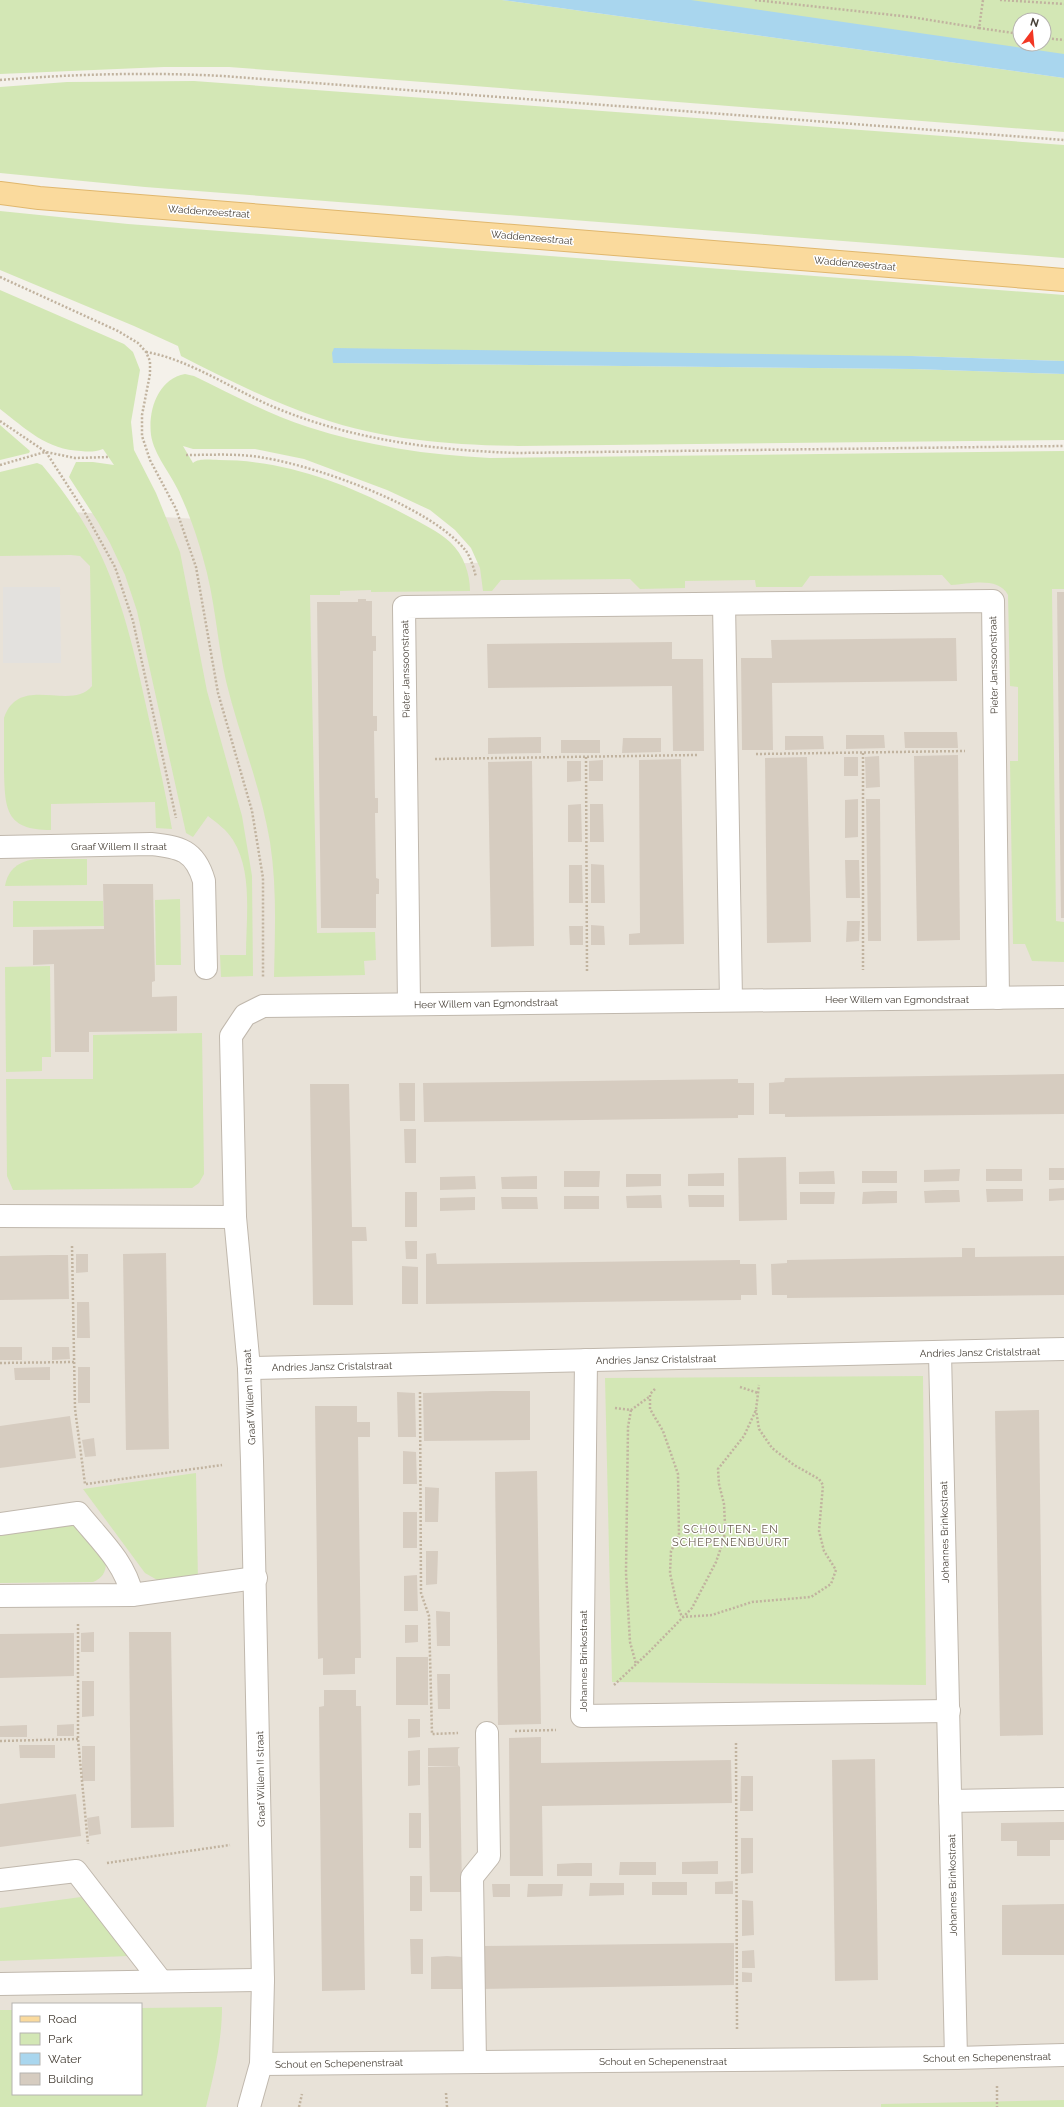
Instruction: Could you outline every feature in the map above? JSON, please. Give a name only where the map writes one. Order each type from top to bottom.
[{"type":"main road","name":"Waddenzeestraat","points":[[0,193],[39,198],[1064,280]]},
{"type":"street","name":"Pieter Janssoonstraat","points":[[409,1004],[404,607],[478,606],[993,601],[998,998]]},
{"type":"street","points":[[724,604],[731,1000]]},
{"type":"street","name":"Graaf Willem II straat","points":[[0,847],[151,844],[174,846],[184,850],[200,867],[204,881],[206,968]]},
{"type":"street","name":"Heer Willem van Egmondstraat","points":[[254,1010],[409,1004],[1064,998]]},
{"type":"street","name":"Graaf Willem II straat","points":[[249,2107],[261,2064],[263,1980],[261,1841],[256,1578],[249,1368],[235,1217],[231,1036],[254,1010]]},
{"type":"street","points":[[0,1216],[235,1217]]},
{"type":"street","name":"Andries Jansz Cristalstraat","points":[[249,1368],[1064,1349]]},
{"type":"street","name":"Johannes Brinkostraat","points":[[940,1353],[956,2058]]},
{"type":"street","name":"Johannes Brinkostraat","points":[[586,1360],[582,1716],[949,1711]]},
{"type":"street","points":[[0,1524],[78,1513],[122,1566],[129,1579],[132,1594]]},
{"type":"street","points":[[0,1596],[132,1594],[256,1578]]},
{"type":"street","points":[[475,2062],[472,1877],[489,1856],[488,1733]]},
{"type":"street","points":[[950,1802],[1064,1799]]},
{"type":"street","points":[[0,1880],[83,1868],[161,1981]]},
{"type":"street","points":[[0,1984],[263,1980]]},
{"type":"street","name":"Schout en Schepenenstraat","points":[[261,2064],[956,2058],[1064,2055]]},
{"type":"path","points":[[755,0],[911,17],[1012,33]]},
{"type":"path","points":[[979,28],[983,0]]},
{"type":"path","points":[[1000,0],[1064,4]]},
{"type":"path","points":[[1052,39],[1064,40]]},
{"type":"path","points":[[0,80],[94,75],[184,74],[1064,140]]},
{"type":"path","points":[[0,277],[118,331],[138,343],[146,352],[150,362],[150,374],[142,415],[142,436],[150,460],[176,509],[196,566],[218,693],[252,811],[260,849],[264,906],[254,1010]]},
{"type":"path","points":[[146,352],[167,357],[275,408],[321,425],[367,438],[451,450],[516,453],[1064,446]]},
{"type":"path","points":[[0,420],[46,452],[84,511],[115,567],[133,621],[179,829],[174,846]]},
{"type":"path","points":[[0,465],[46,452],[75,458],[110,457]]},
{"type":"path","points":[[186,455],[231,455],[286,461],[339,478],[375,492],[410,510],[436,525],[467,552],[476,576],[478,606]]},
{"type":"path","points":[[862,753],[863,999]]},
{"type":"path","points":[[586,757],[587,1002]]},
{"type":"path","points":[[72,1216],[75,1409],[85,1484],[252,1461]]},
{"type":"path","points":[[682,1617],[712,1615],[752,1602],[811,1597],[831,1584],[836,1570],[824,1551],[820,1531],[823,1485],[819,1479],[794,1465],[772,1448],[759,1429],[756,1410],[762,1356]]},
{"type":"path","points":[[0,1363],[74,1362]]},
{"type":"path","points":[[420,1364],[421,1593],[429,1616],[432,1734],[573,1729],[582,1716],[692,1608],[716,1562],[724,1539],[724,1504],[718,1484],[718,1469],[744,1436],[756,1410]]},
{"type":"path","points":[[738,1387],[758,1393]]},
{"type":"path","points":[[655,1388],[650,1394],[650,1409],[663,1431],[678,1474],[679,1536],[672,1551],[670,1572],[677,1605],[682,1617]]},
{"type":"path","points":[[586,1399],[619,1410],[631,1410],[650,1397]]},
{"type":"path","points":[[631,1410],[628,1426],[626,1573],[630,1642],[636,1664]]},
{"type":"path","points":[[78,1595],[78,1739],[82,1798],[83,1868],[261,1841]]},
{"type":"path","points":[[736,1714],[737,2060]]},
{"type":"path","points":[[0,1741],[78,1739]]},
{"type":"shaded area","points":[[0,508],[216,520],[394,564],[1064,555],[1064,2107],[177,2107],[142,2047],[142,2003],[12,2003],[12,2048],[0,2048]]},
{"type":"shaded area","points":[[3,587],[60,587],[61,663],[3,663]]},
{"type":"green space","points":[[0,0],[502,0],[1064,78],[1064,132],[229,67],[164,67],[0,74]]},
{"type":"green space","points":[[620,0],[1064,0],[1064,65]]},
{"type":"green space","points":[[194,81],[1064,145],[1064,258],[145,187],[0,173],[0,87],[67,82]]},
{"type":"green space","points":[[0,211],[128,224],[1064,295],[1064,361],[912,356],[334,363],[913,369],[1064,374],[1064,440],[518,446],[443,443],[368,432],[302,412],[232,382],[181,356],[178,346],[0,270]]},
{"type":"green space","points":[[0,290],[124,344],[133,352],[140,370],[131,422],[134,450],[156,493],[180,552],[207,691],[242,816],[252,876],[253,976],[221,977],[220,955],[246,955],[247,896],[243,866],[231,836],[208,816],[193,837],[186,833],[137,611],[125,575],[110,543],[69,477],[76,462],[93,462],[114,465],[103,449],[87,452],[69,450],[47,443],[28,431],[0,409]]},
{"type":"green space","points":[[185,374],[194,376],[293,422],[330,434],[375,444],[444,455],[490,458],[1064,451],[1064,589],[1052,589],[1056,921],[1064,922],[1064,962],[1032,961],[1025,944],[1013,944],[1010,761],[1018,761],[1018,687],[1010,686],[1008,595],[997,585],[982,582],[951,585],[942,575],[810,576],[802,587],[756,587],[755,580],[685,581],[685,588],[640,589],[630,579],[501,580],[492,591],[483,591],[480,568],[471,548],[455,530],[430,510],[387,490],[304,459],[255,449],[193,449],[183,446],[193,463],[198,460],[209,460],[244,461],[268,464],[316,476],[362,493],[423,524],[445,538],[459,553],[469,578],[470,591],[371,592],[371,590],[340,591],[340,595],[310,595],[317,933],[375,932],[376,960],[364,961],[365,975],[274,977],[275,893],[270,842],[266,822],[256,781],[226,681],[210,588],[201,550],[183,500],[156,450],[151,435],[151,416],[157,397],[168,382]]},
{"type":"green space","points":[[0,425],[30,451],[29,453],[0,460]]},
{"type":"green space","points":[[37,463],[42,465],[65,494],[84,523],[112,580],[131,641],[172,829],[156,828],[155,802],[51,804],[51,830],[36,829],[17,822],[7,807],[4,785],[4,718],[11,705],[21,698],[33,695],[72,696],[83,693],[92,686],[90,566],[80,556],[71,555],[0,556],[0,472]]},
{"type":"green space","points":[[36,859],[87,859],[87,885],[5,886],[6,880],[15,867],[24,862]]},
{"type":"green space","points":[[180,899],[181,965],[156,965],[155,900]]},
{"type":"green space","points":[[13,901],[103,901],[104,926],[13,927]]},
{"type":"green space","points":[[50,966],[51,1057],[42,1057],[42,1071],[6,1072],[5,967]]},
{"type":"green space","points":[[202,1033],[204,1174],[199,1183],[192,1188],[13,1190],[7,1176],[6,1079],[93,1079],[93,1035]]},
{"type":"green space","points":[[923,1376],[926,1685],[612,1682],[605,1378]]},
{"type":"green space","points":[[196,1473],[198,1581],[159,1581],[145,1573],[83,1489]]},
{"type":"green space","points":[[78,1526],[106,1562],[103,1575],[99,1579],[93,1582],[0,1583],[0,1534]]},
{"type":"green space","points":[[81,1897],[129,1956],[0,1961],[0,1908]]},
{"type":"green space","points":[[222,2007],[222,2020],[215,2070],[206,2107],[0,2107],[0,2010],[12,2010],[12,2095],[142,2095],[142,2008]]},
{"type":"green space","points":[[1064,2100],[1064,2107],[881,2107],[881,2104]]},
{"type":"water","points":[[502,0],[691,0],[1012,46],[1012,52],[1050,52],[1064,54],[1064,78]]},
{"type":"water","points":[[334,348],[912,356],[1064,361],[1064,374],[913,369],[333,363],[332,353]]},
{"type":"building","points":[[1057,592],[1064,592],[1064,918],[1061,918]]},
{"type":"building","points":[[358,599],[372,601],[372,636],[376,636],[376,651],[373,651],[373,716],[377,716],[377,731],[374,731],[375,798],[378,798],[378,813],[375,813],[376,878],[379,879],[379,894],[376,894],[376,928],[321,928],[317,602],[358,602]]},
{"type":"building","points":[[956,638],[957,681],[772,683],[773,750],[742,750],[741,658],[772,658],[771,640]]},
{"type":"building","points":[[672,642],[672,659],[703,659],[704,751],[673,751],[672,686],[488,688],[487,644]]},
{"type":"building","points":[[904,732],[957,732],[958,748],[905,748]]},
{"type":"building","points":[[846,735],[884,735],[885,748],[846,749]]},
{"type":"building","points":[[785,736],[823,736],[824,749],[785,750]]},
{"type":"building","points":[[541,737],[541,753],[488,754],[488,738]]},
{"type":"building","points":[[623,738],[661,738],[661,752],[622,753]]},
{"type":"building","points":[[561,740],[600,740],[600,753],[561,753]]},
{"type":"building","points":[[958,755],[960,940],[917,941],[914,756]]},
{"type":"building","points":[[879,756],[880,787],[866,788],[865,757]]},
{"type":"building","points":[[807,757],[811,942],[767,943],[765,758]]},
{"type":"building","points":[[844,757],[858,757],[858,776],[844,776]]},
{"type":"building","points":[[681,759],[684,944],[629,945],[629,934],[640,933],[639,760]]},
{"type":"building","points":[[603,760],[603,781],[589,781],[589,761]]},
{"type":"building","points":[[532,761],[534,946],[491,947],[488,762]]},
{"type":"building","points":[[567,761],[581,761],[581,781],[567,782]]},
{"type":"building","points":[[858,799],[858,837],[845,838],[845,800]]},
{"type":"building","points":[[866,799],[880,799],[881,941],[868,941]]},
{"type":"building","points":[[581,804],[582,842],[568,842],[568,805]]},
{"type":"building","points":[[590,804],[603,804],[604,842],[590,842]]},
{"type":"building","points":[[845,860],[859,860],[860,898],[846,898]]},
{"type":"building","points":[[591,864],[604,865],[605,903],[591,903]]},
{"type":"building","points":[[569,865],[582,865],[583,903],[569,903]]},
{"type":"building","points":[[103,884],[153,884],[155,981],[152,982],[152,997],[177,996],[177,1031],[89,1032],[89,1052],[55,1052],[54,964],[33,965],[33,930],[104,929]]},
{"type":"building","points":[[847,921],[860,921],[859,941],[846,942]]},
{"type":"building","points":[[591,925],[604,926],[605,945],[591,945]]},
{"type":"building","points":[[569,926],[583,926],[583,945],[570,945]]},
{"type":"building","points":[[1064,1074],[1064,1114],[785,1117],[785,1114],[769,1114],[769,1083],[784,1082],[785,1078]]},
{"type":"building","points":[[738,1079],[738,1083],[754,1083],[754,1115],[738,1115],[738,1118],[424,1122],[423,1083]]},
{"type":"building","points":[[399,1083],[415,1083],[415,1121],[400,1121]]},
{"type":"building","points":[[310,1084],[349,1084],[352,1227],[366,1227],[367,1241],[352,1241],[353,1305],[313,1305]]},
{"type":"building","points":[[404,1129],[416,1129],[416,1163],[405,1163]]},
{"type":"building","points":[[786,1157],[787,1220],[739,1221],[738,1158]]},
{"type":"building","points":[[1049,1168],[1064,1168],[1064,1180],[1049,1180]]},
{"type":"building","points":[[960,1169],[959,1181],[924,1182],[924,1170]]},
{"type":"building","points":[[986,1169],[1022,1169],[1022,1181],[986,1181]]},
{"type":"building","points":[[564,1171],[600,1171],[599,1187],[564,1187]]},
{"type":"building","points":[[834,1171],[835,1184],[799,1184],[799,1172]]},
{"type":"building","points":[[862,1171],[897,1171],[897,1183],[862,1183]]},
{"type":"building","points":[[724,1173],[724,1186],[688,1186],[688,1174]]},
{"type":"building","points":[[626,1174],[661,1174],[661,1186],[626,1187]]},
{"type":"building","points":[[475,1176],[476,1189],[440,1190],[440,1177]]},
{"type":"building","points":[[537,1176],[537,1189],[502,1189],[501,1177]]},
{"type":"building","points":[[1064,1188],[1064,1200],[1049,1201],[1049,1189]]},
{"type":"building","points":[[986,1189],[1023,1189],[1023,1201],[987,1202]]},
{"type":"building","points":[[959,1190],[960,1202],[925,1203],[924,1191]]},
{"type":"building","points":[[897,1191],[897,1203],[862,1204],[863,1192]]},
{"type":"building","points":[[405,1192],[417,1192],[417,1227],[405,1227]]},
{"type":"building","points":[[800,1192],[835,1192],[834,1204],[800,1204]]},
{"type":"building","points":[[661,1195],[662,1208],[627,1208],[626,1196]]},
{"type":"building","points":[[688,1195],[724,1195],[724,1207],[689,1207]]},
{"type":"building","points":[[564,1196],[599,1196],[599,1209],[564,1209]]},
{"type":"building","points":[[475,1197],[475,1210],[440,1211],[440,1198]]},
{"type":"building","points":[[501,1197],[537,1197],[538,1209],[502,1209]]},
{"type":"building","points":[[405,1241],[417,1241],[417,1259],[406,1259]]},
{"type":"building","points":[[962,1248],[975,1248],[975,1257],[1064,1256],[1064,1295],[787,1298],[787,1295],[772,1295],[771,1264],[787,1263],[787,1260],[962,1257]]},
{"type":"building","points":[[166,1253],[169,1449],[126,1450],[123,1254]]},
{"type":"building","points":[[436,1253],[437,1264],[740,1260],[740,1264],[756,1264],[757,1295],[741,1295],[741,1300],[426,1304],[426,1254]]},
{"type":"building","points":[[76,1254],[88,1254],[88,1272],[76,1273]]},
{"type":"building","points":[[68,1255],[69,1299],[0,1300],[0,1256]]},
{"type":"building","points":[[402,1266],[418,1267],[418,1304],[402,1304]]},
{"type":"building","points":[[77,1302],[89,1302],[90,1338],[77,1338]]},
{"type":"building","points":[[0,1347],[22,1347],[22,1360],[0,1360]]},
{"type":"building","points":[[52,1347],[69,1347],[70,1359],[52,1360]]},
{"type":"building","points":[[50,1367],[50,1380],[15,1380],[14,1368]]},
{"type":"building","points":[[78,1367],[90,1367],[90,1403],[78,1403]]},
{"type":"building","points":[[530,1391],[530,1440],[424,1441],[423,1393]]},
{"type":"building","points":[[397,1392],[415,1393],[416,1437],[398,1437]]},
{"type":"building","points":[[315,1406],[357,1406],[357,1422],[370,1422],[370,1437],[358,1437],[361,1658],[355,1658],[355,1674],[323,1675],[323,1658],[318,1659]]},
{"type":"building","points":[[1039,1410],[1043,1735],[1000,1736],[995,1411]]},
{"type":"building","points":[[70,1416],[76,1458],[0,1468],[0,1426]]},
{"type":"building","points":[[94,1438],[96,1456],[85,1457],[82,1440]]},
{"type":"building","points":[[403,1451],[416,1452],[417,1484],[403,1484]]},
{"type":"building","points":[[537,1471],[541,1724],[498,1725],[495,1472]]},
{"type":"building","points":[[425,1487],[439,1488],[438,1522],[425,1522]]},
{"type":"building","points":[[403,1512],[417,1512],[417,1548],[403,1548]]},
{"type":"building","points":[[426,1551],[438,1551],[437,1584],[426,1585]]},
{"type":"building","points":[[417,1575],[418,1611],[404,1611],[404,1576]]},
{"type":"building","points":[[436,1611],[450,1612],[450,1646],[437,1646]]},
{"type":"building","points":[[405,1625],[418,1625],[418,1642],[405,1643]]},
{"type":"building","points":[[94,1632],[94,1652],[81,1652],[81,1633]]},
{"type":"building","points":[[129,1632],[171,1632],[174,1827],[131,1828]]},
{"type":"building","points":[[74,1633],[74,1676],[0,1678],[0,1634]]},
{"type":"building","points":[[396,1657],[428,1657],[428,1705],[396,1705]]},
{"type":"building","points":[[437,1674],[450,1674],[450,1709],[438,1709]]},
{"type":"building","points":[[82,1681],[94,1681],[94,1716],[82,1717]]},
{"type":"building","points":[[324,1690],[356,1690],[356,1706],[361,1706],[365,1990],[322,1991],[319,1707],[324,1706]]},
{"type":"building","points":[[408,1719],[420,1719],[420,1737],[408,1738]]},
{"type":"building","points":[[74,1724],[74,1736],[57,1736],[57,1725]]},
{"type":"building","points":[[27,1725],[27,1737],[0,1737],[0,1726]]},
{"type":"building","points":[[541,1737],[541,1763],[731,1760],[732,1803],[542,1806],[543,1876],[510,1876],[509,1738]]},
{"type":"building","points":[[19,1745],[55,1745],[55,1758],[20,1758]]},
{"type":"building","points":[[82,1746],[95,1746],[95,1781],[82,1781]]},
{"type":"building","points":[[460,1747],[458,1749],[458,1765],[460,1767],[428,1766],[428,1748]]},
{"type":"building","points":[[420,1750],[420,1785],[408,1786],[408,1751]]},
{"type":"building","points":[[875,1759],[878,1980],[835,1981],[832,1760]]},
{"type":"building","points":[[428,1767],[460,1767],[462,1892],[430,1892]]},
{"type":"building","points":[[741,1776],[753,1776],[753,1811],[740,1811]]},
{"type":"building","points":[[76,1794],[81,1836],[0,1847],[0,1804]]},
{"type":"building","points":[[409,1813],[421,1813],[421,1848],[409,1848]]},
{"type":"building","points":[[99,1816],[101,1834],[89,1836],[87,1818]]},
{"type":"building","points":[[1064,1822],[1064,1840],[1050,1840],[1050,1856],[1017,1856],[1017,1841],[1001,1841],[1001,1823]]},
{"type":"building","points":[[741,1838],[753,1838],[753,1873],[741,1874]]},
{"type":"building","points":[[718,1861],[718,1874],[682,1874],[682,1862]]},
{"type":"building","points":[[620,1862],[656,1862],[656,1875],[619,1875]]},
{"type":"building","points":[[592,1863],[592,1876],[557,1876],[557,1864]]},
{"type":"building","points":[[410,1876],[422,1876],[422,1911],[410,1911]]},
{"type":"building","points":[[733,1881],[733,1894],[715,1894],[715,1882]]},
{"type":"building","points":[[652,1882],[687,1882],[687,1895],[652,1895]]},
{"type":"building","points":[[590,1883],[624,1883],[624,1895],[589,1896]]},
{"type":"building","points":[[492,1884],[510,1884],[510,1897],[493,1897]]},
{"type":"building","points":[[528,1884],[563,1884],[562,1896],[527,1897]]},
{"type":"building","points":[[742,1900],[753,1901],[754,1935],[742,1936]]},
{"type":"building","points":[[1064,1904],[1064,1955],[1002,1955],[1002,1905]]},
{"type":"building","points":[[410,1939],[423,1939],[423,1974],[411,1974]]},
{"type":"building","points":[[734,1943],[734,1985],[481,1989],[481,1946]]},
{"type":"building","points":[[754,1950],[755,1968],[742,1968],[742,1951]]},
{"type":"building","points":[[431,1957],[463,1957],[463,1989],[431,1989]]},
{"type":"building","points":[[742,1972],[752,1973],[752,1982],[742,1982]]},
{"type":"district","name":"SCHOUTEN- EN SCHEPENENBUURT","points":[[731,1535]]}]
